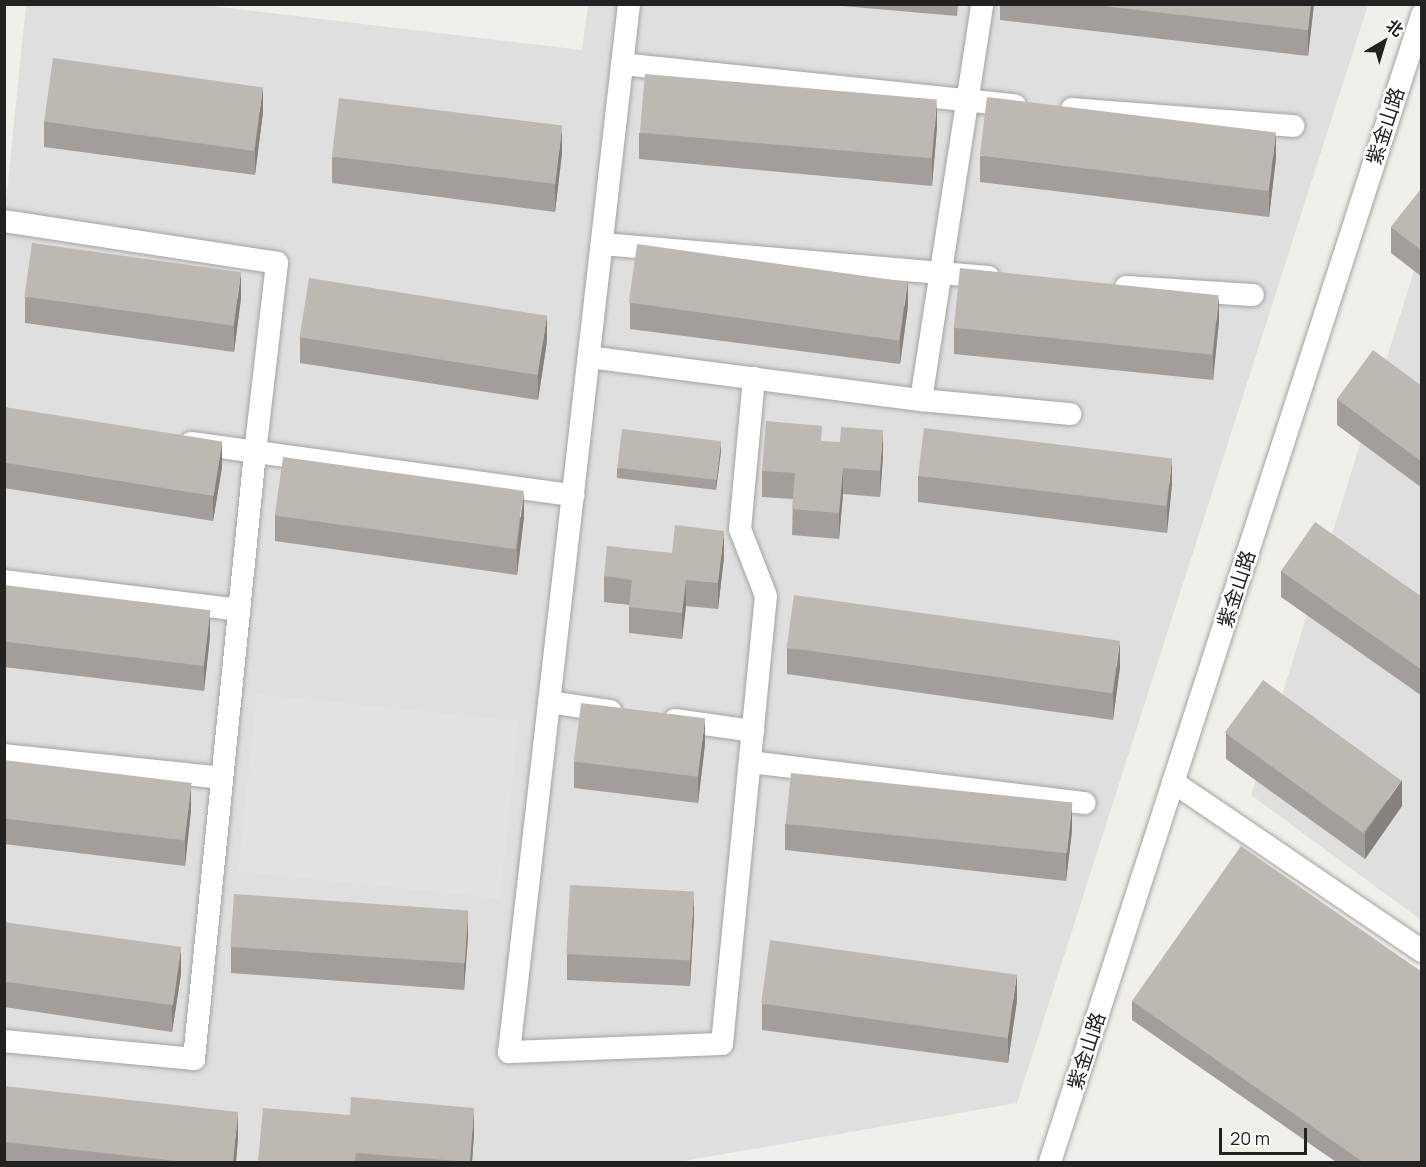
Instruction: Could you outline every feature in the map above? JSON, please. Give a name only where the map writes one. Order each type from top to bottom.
[{"type":"street","points":[[629,4],[509,1052],[722,1044],[766,596],[740,529],[754,378]]},
{"type":"street","points":[[921,400],[982,4]]},
{"type":"street","name":"紫金山路","points":[[1050,1162],[1422,15]]},
{"type":"street","points":[[622,63],[967,101],[1293,126]]},
{"type":"street","points":[[4,221],[277,263],[255,453],[194,1059],[4,1041]]},
{"type":"street","points":[[602,244],[1010,279]]},
{"type":"street","points":[[1102,285],[1253,296]]},
{"type":"street","points":[[589,357],[921,400],[1070,414]]},
{"type":"street","points":[[174,441],[573,495]]},
{"type":"street","points":[[4,580],[239,610]]},
{"type":"street","points":[[549,702],[628,713]]},
{"type":"street","points":[[651,717],[753,731]]},
{"type":"street","points":[[4,755],[222,778]]},
{"type":"street","points":[[750,762],[1084,802]]},
{"type":"street","points":[[1173,782],[1422,951]]},
{"type":"shaded area","points":[[26,5],[204,5],[582,50],[588,5],[1368,5],[1017,1103],[678,1162],[252,1162],[5,1150],[4,220]]},
{"type":"shaded area","points":[[1421,248],[1421,920],[1251,795]]},
{"type":"shaded area","points":[[257,694],[519,721],[500,899],[238,871]]},
{"type":"building","points":[[1086,4],[1311,4],[1308,30]]},
{"type":"building","points":[[53,58],[263,88],[254,151],[44,121]]},
{"type":"building","points":[[645,74],[937,100],[932,158],[640,133]]},
{"type":"building","points":[[987,97],[1276,132],[1269,191],[980,156]]},
{"type":"building","points":[[339,98],[562,125],[555,184],[332,157]]},
{"type":"building","points":[[1422,188],[1422,251],[1391,227]]},
{"type":"building","points":[[32,243],[241,272],[233,326],[24,296]]},
{"type":"building","points":[[637,244],[907,282],[899,340],[629,302]]},
{"type":"building","points":[[960,268],[1219,295],[1212,355],[954,328]]},
{"type":"building","points":[[309,278],[547,316],[538,375],[300,337]]},
{"type":"building","points":[[1373,350],[1422,386],[1422,462],[1337,399]]},
{"type":"building","points":[[4,407],[222,442],[214,496],[4,463]]},
{"type":"building","points":[[766,421],[822,426],[821,441],[840,442],[841,427],[883,430],[880,471],[843,468],[839,513],[792,509],[795,473],[762,471]]},
{"type":"building","points":[[924,428],[1172,458],[1166,506],[918,476]]},
{"type":"building","points":[[622,429],[721,441],[717,480],[617,468]]},
{"type":"building","points":[[283,457],[524,491],[515,549],[275,515]]},
{"type":"building","points":[[1315,522],[1422,597],[1422,670],[1281,571]]},
{"type":"building","points":[[675,525],[724,531],[718,583],[686,580],[682,613],[629,607],[632,580],[604,576],[607,546],[672,553]]},
{"type":"building","points":[[4,585],[210,610],[204,666],[4,641]]},
{"type":"building","points":[[794,595],[1120,641],[1112,693],[787,647]]},
{"type":"building","points":[[1263,680],[1401,781],[1363,833],[1225,733]]},
{"type":"building","points":[[581,703],[705,718],[698,777],[574,762]]},
{"type":"building","points":[[4,760],[192,783],[185,841],[4,818]]},
{"type":"building","points":[[791,773],[1072,803],[1067,853],[786,824]]},
{"type":"building","points":[[1241,846],[1422,972],[1422,1162],[1363,1162],[1132,1001]]},
{"type":"building","points":[[570,885],[694,891],[690,960],[566,954]]},
{"type":"building","points":[[234,894],[468,910],[465,963],[230,947]]},
{"type":"building","points":[[4,922],[181,947],[173,1005],[4,982]]},
{"type":"building","points":[[770,940],[1017,975],[1008,1038],[761,1003]]},
{"type":"building","points":[[4,1086],[238,1112],[233,1162],[185,1162],[4,1142]]},
{"type":"building","points":[[351,1097],[474,1108],[470,1162],[356,1153],[355,1162],[258,1162],[263,1108],[350,1115]]}]
